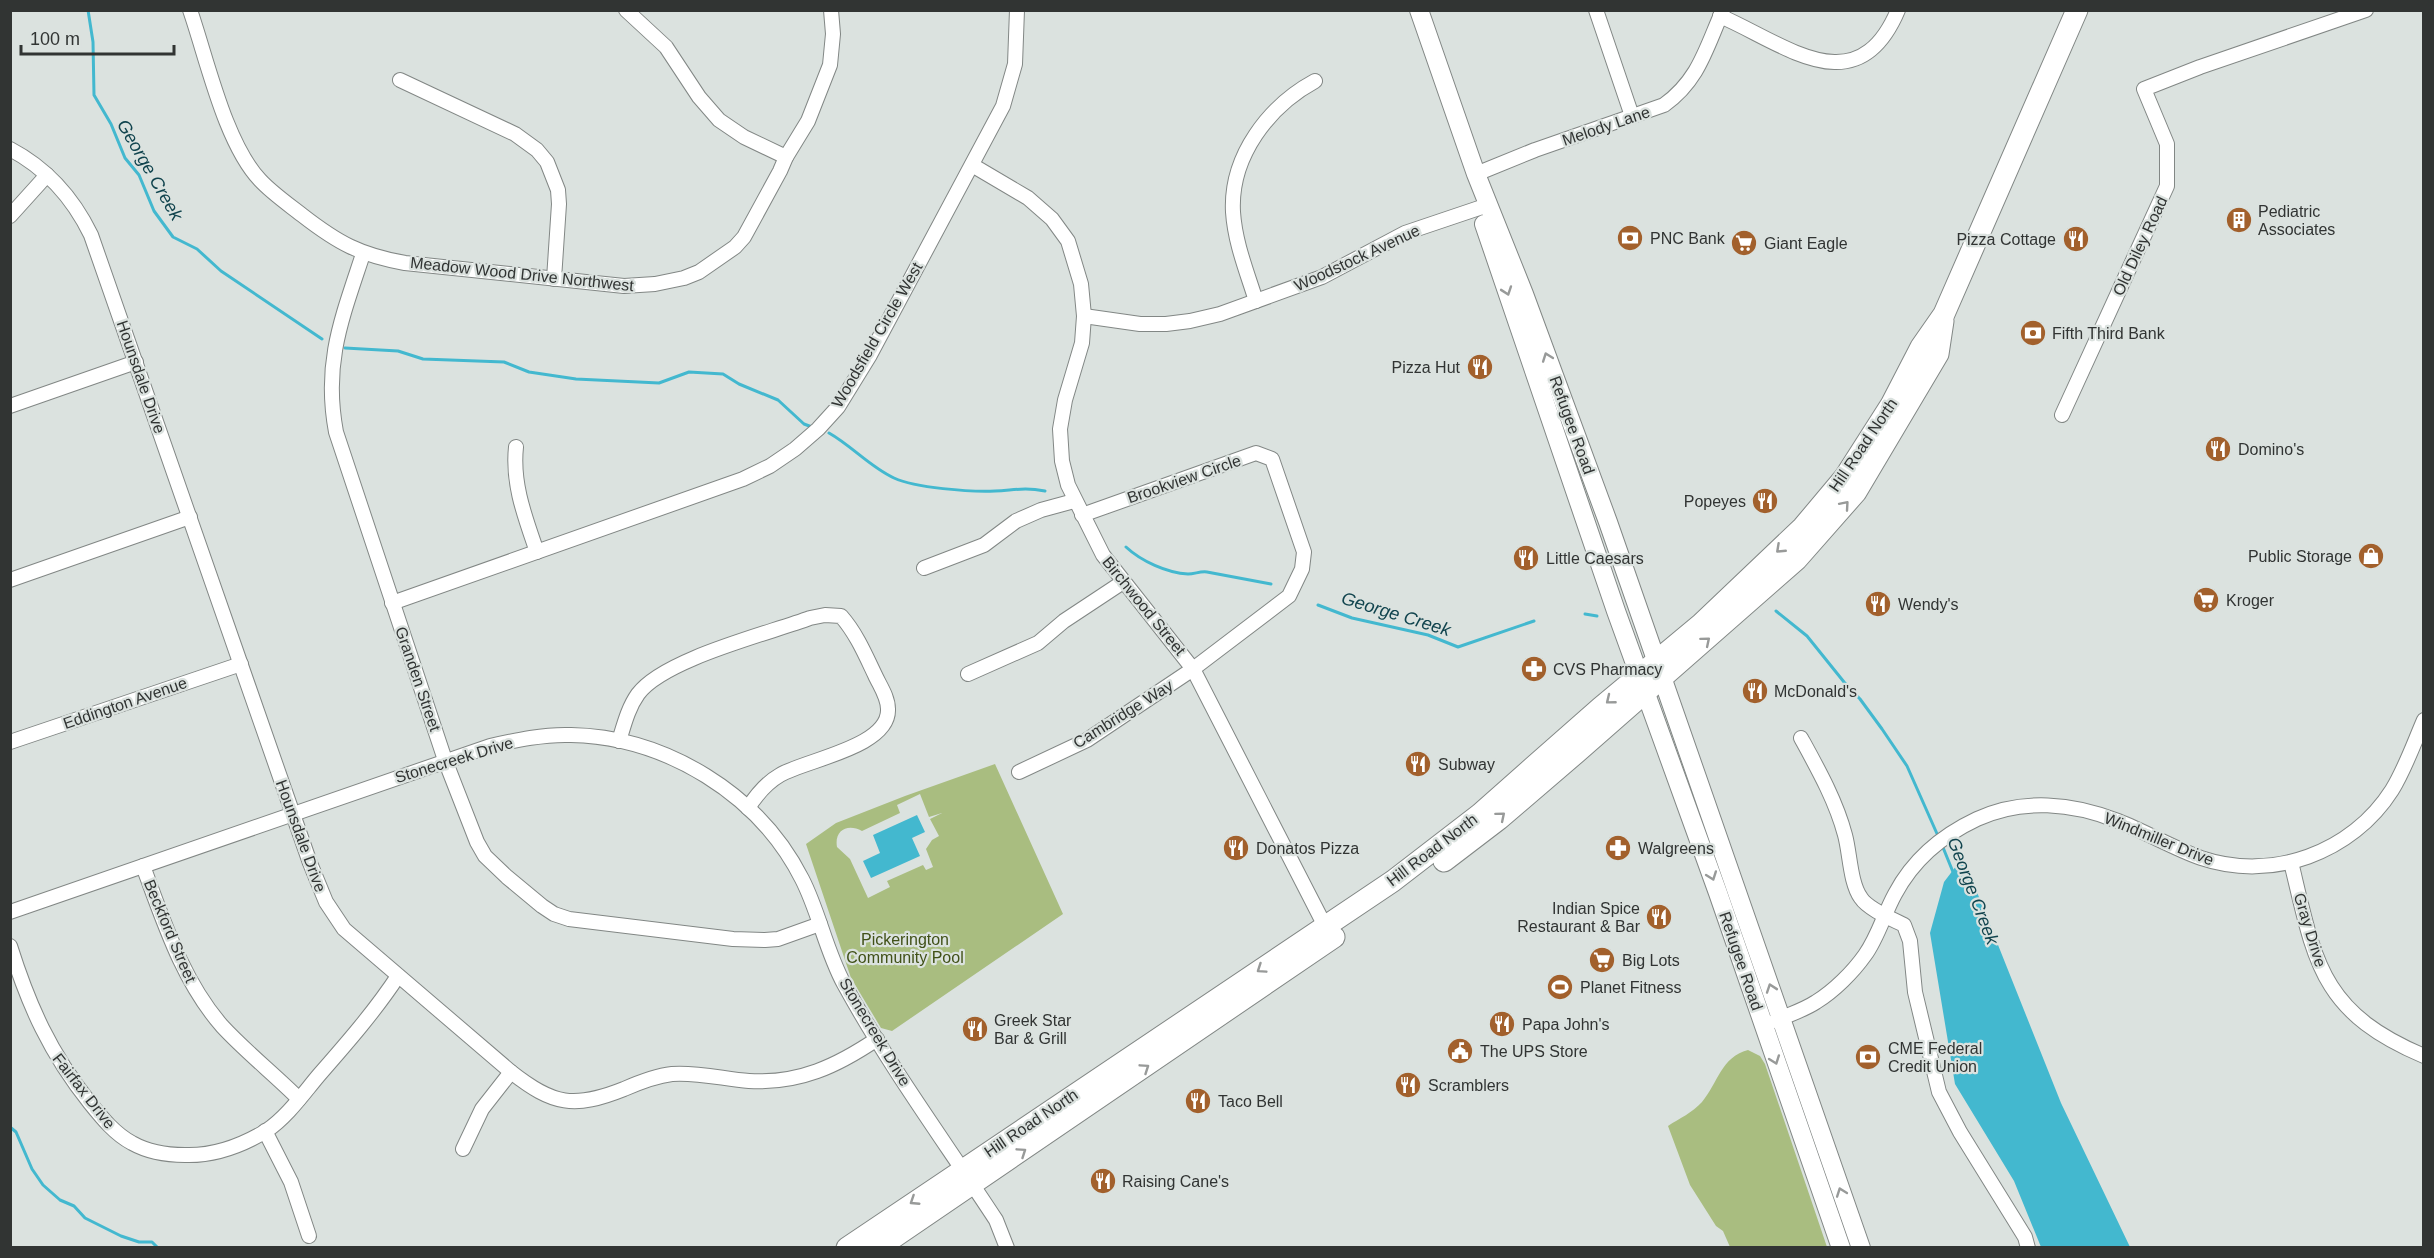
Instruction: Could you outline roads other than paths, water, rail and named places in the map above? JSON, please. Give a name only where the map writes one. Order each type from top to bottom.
[{"type":"highway","name":"Hill Road North","points":[[847,1248],[968,1177],[1436,867],[1499,819],[1650,677],[1701,624],[1803,527],[1845,477],[1929,351],[2077,10]]},
{"type":"highway","name":"Hill Road North","points":[[878,1248],[968,1177],[1393,881],[1440,846],[1650,677]]},
{"type":"main road","name":"Refugee Road","points":[[1419,10],[1476,174],[1484,206],[1524,294],[1608,522],[1650,677],[1718,892],[1840,1248]]},
{"type":"main road","name":"Refugee Road","points":[[1484,206],[1483,222],[1554,430],[1570,473],[1581,479],[1696,812],[1711,844],[1724,854],[1778,1019],[1861,1248]]},
{"type":"street","name":"Meadow Wood Drive Northwest","points":[[190,10],[231,130],[251,168],[270,189],[314,225],[363,254],[405,263],[639,286],[684,278],[699,272],[735,247],[744,237],[786,157],[808,121],[830,65],[833,34],[831,10]]},
{"type":"street","points":[[626,10],[666,47],[699,97],[719,120],[744,137],[786,157]]},
{"type":"street","name":"Woodsfield Circle West","points":[[392,603],[743,479],[770,466],[807,439],[829,418],[847,394],[1003,106],[1010,87],[1018,43],[1017,10]]},
{"type":"street","points":[[1596,10],[1632,116]]},
{"type":"street","points":[[1722,13],[1789,50],[1833,63],[1848,62],[1875,48],[1885,36],[1899,10]]},
{"type":"street","name":"Old Diley Road","points":[[2062,415],[2167,186],[2167,144],[2144,89],[2200,67],[2366,10]]},
{"type":"street","name":"Melody Lane","points":[[1476,174],[1536,150],[1664,105],[1687,86],[1703,60],[1722,13]]},
{"type":"street","points":[[400,80],[515,134],[537,150],[547,162],[558,190],[559,204],[554,279]]},
{"type":"street","points":[[1257,301],[1242,256],[1233,213],[1235,188],[1240,168],[1249,145],[1273,112],[1293,95],[1315,81]]},
{"type":"street","name":"Hounsdale Drive","points":[[10,149],[47,175],[72,200],[91,235],[321,892],[335,918],[350,934],[511,1072],[544,1094],[570,1101],[589,1101],[645,1080],[668,1075],[766,1081],[811,1075],[839,1063],[876,1039]]},
{"type":"street","name":"Birchwood Street","points":[[972,165],[1028,198],[1042,209],[1060,228],[1068,241],[1078,267],[1084,316],[1083,343],[1065,400],[1060,429],[1064,473],[1074,501],[1103,555],[1193,669],[1326,929]]},
{"type":"street","points":[[10,216],[47,175]]},
{"type":"street","name":"Woodstock Avenue","points":[[1084,316],[1140,324],[1166,324],[1220,314],[1322,277],[1405,233],[1484,206]]},
{"type":"street","name":"Granden Street","points":[[363,254],[334,343],[331,403],[336,432],[343,460],[445,760],[471,829],[485,856],[507,877],[555,914],[584,922],[733,939],[765,940],[778,939],[820,924]]},
{"type":"street","points":[[10,406],[136,362]]},
{"type":"street","points":[[516,447],[514,460],[516,486],[537,552]]},
{"type":"street","name":"Brookview Circle","points":[[1082,515],[1256,453],[1272,459],[1304,552],[1302,569],[1289,596],[1193,669]]},
{"type":"street","points":[[924,568],[984,545],[1016,520],[1074,501]]},
{"type":"street","points":[[10,580],[190,517]]},
{"type":"street","points":[[968,674],[1038,643],[1064,621],[1123,582]]},
{"type":"street","points":[[619,741],[630,707],[638,694],[661,673],[810,618],[841,615],[850,626],[885,695],[888,712],[884,723],[876,734],[862,742],[780,775],[757,794],[748,808]]},
{"type":"street","name":"Eddington Avenue","points":[[10,742],[241,664]]},
{"type":"street","name":"Cambridge Way","points":[[1019,772],[1087,740],[1193,669]]},
{"type":"street","name":"Windmiller Drive","points":[[1778,1019],[1816,1002],[1844,978],[1866,954],[1895,893],[1913,866],[1941,840],[1979,818],[2019,806],[2052,804],[2118,820],[2188,853],[2217,862],[2250,867],[2291,862],[2331,847],[2372,816],[2400,775],[2424,720]]},
{"type":"street","name":"Stonecreek Drive","points":[[10,912],[490,746],[550,735],[596,737],[619,741],[670,756],[697,770],[748,808],[768,827],[786,852],[805,885],[843,982],[876,1039],[996,1220],[1007,1248]]},
{"type":"street","points":[[1801,738],[1823,776],[1845,834],[1853,874],[1861,898],[1885,916],[1904,925],[1910,941],[1915,992],[1940,1092],[1960,1132],[2025,1237],[2028,1248]]},
{"type":"street","name":"Gray Drive","points":[[2291,862],[2314,952],[2326,979],[2338,997],[2355,1016],[2381,1036],[2424,1056]]},
{"type":"street","name":"Beckford Street","points":[[143,866],[181,962],[203,1001],[243,1047],[299,1099]]},
{"type":"street","name":"Fairfax Drive","points":[[10,946],[29,1001],[53,1053],[92,1105],[119,1135],[145,1149],[174,1155],[190,1155],[232,1148],[265,1131],[299,1099],[378,1006],[398,976]]},
{"type":"street","points":[[463,1149],[482,1109],[511,1072]]},
{"type":"street","points":[[265,1131],[291,1182],[309,1236]]},
{"type":"water","points":[[917,815],[925,832],[912,838],[920,856],[871,878],[863,861],[880,853],[873,835]]},
{"type":"water","points":[[1963,857],[2061,1103],[2130,1247],[2041,1247],[2014,1181],[1955,1084],[1930,933],[1944,882]]},
{"type":"waterway","name":"George Creek","points":[[88,10],[93,42],[94,95],[111,124],[125,158],[139,175],[154,211],[173,237],[197,249],[221,271],[322,339]]},
{"type":"waterway","points":[[345,348],[398,351],[423,359],[504,362],[529,372],[576,379],[659,383],[689,372],[723,374],[739,384],[778,400],[804,424],[812,427]]},
{"type":"waterway","name":"George Creek","points":[[829,433],[877,468],[904,481],[957,490],[1045,491]]},
{"type":"waterway","name":"George Creek","points":[[1126,547],[1163,569],[1188,574],[1207,572],[1271,584]]},
{"type":"waterway","name":"George Creek","points":[[1318,605],[1352,618],[1428,635],[1458,647],[1534,621]]},
{"type":"waterway","name":"George Creek","points":[[1776,611],[1807,636],[1882,729],[1907,766],[1938,836]]},
{"type":"waterway","name":"George Creek","points":[[1585,614],[1597,616]]},
{"type":"waterway","name":"George Creek","points":[[1942,845],[1953,872]]},
{"type":"waterway","points":[[10,1127],[16,1132],[32,1169],[43,1185],[60,1200],[74,1206],[85,1218],[121,1236],[139,1242],[152,1242],[158,1248]]},
{"type":"place","name":"Pediatric Associates","points":[[2239,220]]},
{"type":"place","name":"PNC Bank","points":[[1630,238]]},
{"type":"place","name":"Pizza Cottage","points":[[2076,239]]},
{"type":"place","name":"Giant Eagle","points":[[1744,243]]},
{"type":"place","name":"Fifth Third Bank","points":[[2033,333]]},
{"type":"place","name":"Pizza Hut","points":[[1480,367]]},
{"type":"place","name":"Domino's","points":[[2218,449]]},
{"type":"place","name":"Popeyes","points":[[1765,501]]},
{"type":"place","name":"Public Storage","points":[[2371,556]]},
{"type":"place","name":"Little Caesars","points":[[1526,558]]},
{"type":"place","name":"Kroger","points":[[2206,600]]},
{"type":"place","name":"Wendy's","points":[[1878,604]]},
{"type":"place","name":"CVS Pharmacy","points":[[1534,669]]},
{"type":"place","name":"McDonald's","points":[[1755,691]]},
{"type":"place","name":"Subway","points":[[1418,764]]},
{"type":"place","name":"Donatos Pizza","points":[[1236,848]]},
{"type":"place","name":"Walgreens","points":[[1618,848]]},
{"type":"place","name":"Indian Spice Restaurant & Bar","points":[[1659,917]]},
{"type":"place","name":"Big Lots","points":[[1602,960]]},
{"type":"place","name":"Planet Fitness","points":[[1560,987]]},
{"type":"place","name":"Papa John's","points":[[1502,1024]]},
{"type":"place","name":"Greek Star Bar & Grill","points":[[975,1029]]},
{"type":"place","name":"The UPS Store","points":[[1460,1051]]},
{"type":"place","name":"CME Federal Credit Union","points":[[1868,1057]]},
{"type":"place","name":"Scramblers","points":[[1408,1085]]},
{"type":"place","name":"Taco Bell","points":[[1198,1101]]},
{"type":"place","name":"Raising Cane's","points":[[1103,1181]]},
{"type":"park label","name":"Pickerington Community Pool","points":[[905,948]]}]
